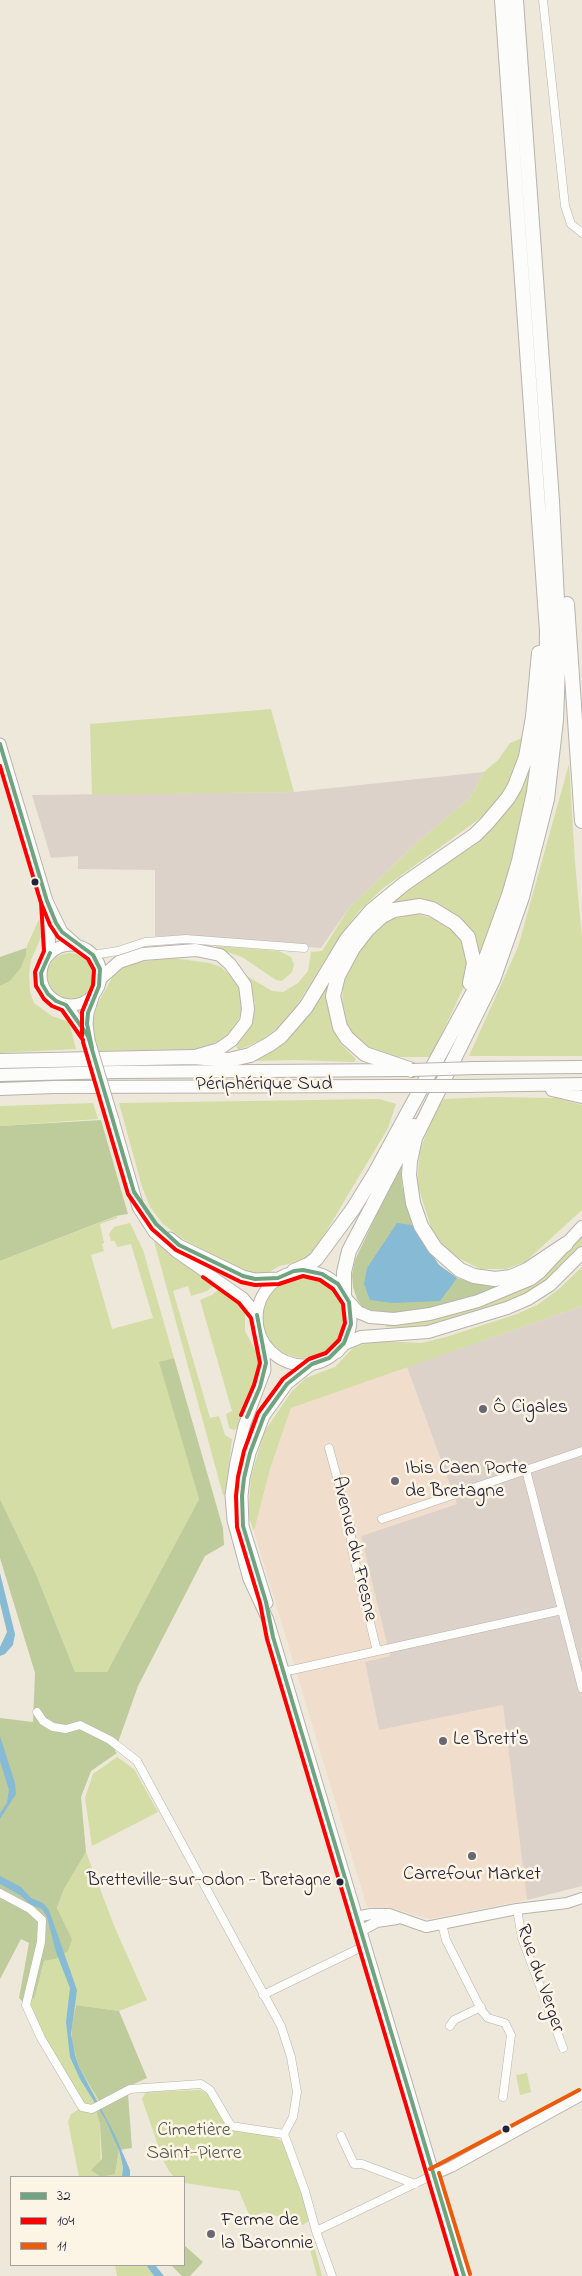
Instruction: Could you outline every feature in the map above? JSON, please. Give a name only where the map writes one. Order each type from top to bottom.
[{"type":"highway","points":[[294,1271],[316,1259],[353,1208],[374,1175],[474,991],[499,927],[517,870],[544,731],[548,665],[544,580],[502,0]]},
{"type":"highway","points":[[516,0],[552,501],[560,678],[546,799],[522,898],[492,980],[416,1138],[410,1161],[410,1190],[421,1226],[435,1248],[460,1270],[474,1276],[495,1279],[511,1277],[527,1270],[566,1244]]},
{"type":"highway","points":[[552,501],[567,599],[582,820]]},
{"type":"highway","points":[[0,1061],[193,1057],[240,1058],[260,1050],[281,1036],[306,1007],[347,940],[371,911],[404,884],[474,835],[508,798],[522,771],[529,742],[536,694],[544,580]]},
{"type":"highway","points":[[412,1070],[375,1059],[356,1048],[340,1027],[334,1005],[336,982],[346,958],[367,930],[382,916],[394,910],[420,906],[432,909],[455,923],[468,937],[474,963],[472,979],[447,1042]]},
{"type":"highway","points":[[101,978],[119,962],[143,954],[196,950],[220,955],[230,964],[245,985],[248,996],[246,1022],[241,1032],[232,1040],[208,1053],[193,1057]]},
{"type":"highway","points":[[476,1016],[398,1154],[357,1232],[345,1260],[346,1297],[358,1312],[370,1317],[394,1319],[430,1314],[478,1301],[521,1284],[540,1272],[582,1227]]},
{"type":"highway","name":"Périphérique Sud","points":[[0,1075],[582,1067]]},
{"type":"highway","points":[[527,1085],[582,1084]]},
{"type":"highway","points":[[527,1085],[582,1097]]},
{"type":"highway","name":"Périphérique Sud","points":[[0,1089],[54,1087],[527,1085]]},
{"type":"highway","points":[[337,1352],[344,1344],[361,1337],[378,1334],[428,1332],[507,1308],[528,1299],[550,1285],[582,1253]]},
{"type":"main road","points":[[0,744],[47,901],[62,932],[78,946],[93,955],[100,970],[101,978],[88,1013],[89,1038],[142,1214],[165,1244],[243,1298],[257,1315]]},
{"type":"main road","points":[[47,901],[50,954]]},
{"type":"main road","points":[[78,946],[68,945],[58,948],[50,954],[44,962],[41,973],[42,984],[48,994],[56,1001],[66,1005],[86,1001],[94,994]]},
{"type":"main road","points":[[66,1005],[89,1038]]},
{"type":"main road","points":[[134,1192],[156,1224],[180,1245],[243,1276],[278,1278]]},
{"type":"main road","points":[[263,1342],[279,1358],[301,1365],[321,1362],[337,1352],[348,1334],[351,1324],[346,1297],[330,1278],[313,1271],[294,1271],[278,1278],[263,1294],[257,1315],[258,1329],[263,1342],[265,1370],[241,1436],[233,1480],[231,1508],[249,1579],[268,1620],[464,2276]]},
{"type":"main road","points":[[268,1620],[266,1602],[243,1526],[242,1496],[244,1478],[250,1453],[264,1416],[287,1384],[312,1364]]},
{"type":"street","points":[[543,0],[565,206],[571,224],[582,234]]},
{"type":"street","points":[[93,955],[109,953],[145,942],[186,939],[304,948]]},
{"type":"street","name":"Avenue du Fresne","points":[[329,1448],[351,1529],[351,1545],[377,1651]]},
{"type":"street","points":[[382,1519],[582,1451]]},
{"type":"street","points":[[526,1470],[582,1688]]},
{"type":"street","points":[[283,1672],[562,1610]]},
{"type":"street","points":[[38,1712],[43,1721],[53,1727],[66,1729],[80,1725],[110,1740],[138,1761],[286,2038],[296,2084],[293,2117],[284,2134],[306,2191],[316,2231],[332,2276]]},
{"type":"street","points":[[0,1892],[30,1909],[42,1920],[41,1942],[26,2006],[41,2038],[82,2107],[92,2109],[130,2089],[201,2084],[210,2090],[231,2126],[284,2134]]},
{"type":"street","points":[[356,1917],[371,1914],[389,1914],[426,1926],[517,1909],[567,1903],[582,1898]]},
{"type":"street","name":"Rue du Verger","points":[[517,1909],[522,1938],[563,2048]]},
{"type":"street","points":[[360,1931],[385,1920],[406,1920]]},
{"type":"street","points":[[442,1924],[446,1940],[481,2007],[488,2018],[505,2022],[511,2035],[503,2097]]},
{"type":"street","points":[[263,1995],[364,1946]]},
{"type":"street","points":[[450,2026],[454,2020],[481,2007]]},
{"type":"street","points":[[316,2231],[452,2167],[582,2095]]},
{"type":"street","points":[[341,2136],[354,2164],[362,2164],[415,2184]]},
{"type":"shaded area","points":[[484,772],[470,798],[420,840],[349,908],[321,948],[155,936],[155,870],[78,869],[78,856],[51,858],[32,795],[294,792]]},
{"type":"shaded area","points":[[582,1306],[582,1886],[527,1900],[503,1705],[379,1730],[365,1662],[390,1656],[361,1536],[457,1504],[407,1367]]},
{"type":"shaded area","points":[[407,1367],[457,1504],[361,1536],[390,1656],[365,1662],[379,1730],[503,1705],[527,1900],[430,1919],[395,1909],[367,1907],[254,1531],[270,1469],[291,1408]]},
{"type":"green space","points":[[271,709],[294,792],[92,795],[90,724]]},
{"type":"green space","points":[[522,738],[515,769],[502,795],[482,817],[382,889],[360,910],[339,937],[294,1010],[278,1028],[261,1040],[239,1050],[236,1045],[252,1020],[255,1003],[247,976],[272,991],[283,992],[298,983],[308,971],[311,952],[322,951],[349,908],[420,840],[470,798],[484,772],[498,760],[510,743]]},
{"type":"green space","points":[[534,739],[533,768],[512,861],[499,907],[479,963],[457,917],[441,907],[368,918],[506,806]]},
{"type":"green space","points":[[569,764],[582,938],[582,1056],[469,1056],[518,947]]},
{"type":"green space","points":[[417,914],[444,921],[460,937],[467,949],[469,960],[466,982],[431,1057],[397,1057],[375,1051],[356,1039],[347,1026],[342,1006],[343,985],[350,967],[362,946],[378,928],[392,919]]},
{"type":"green space","points":[[39,919],[41,937],[31,960],[29,974],[30,992],[34,1003],[52,1016],[69,1022],[76,1049],[0,1053],[0,986],[10,981],[26,955],[26,948]]},
{"type":"green space","points":[[217,946],[279,951],[291,957],[294,965],[292,972],[282,981],[276,980],[242,957],[215,948]]},
{"type":"green space","points":[[26,948],[26,955],[20,969],[10,981],[0,986],[0,957]]},
{"type":"green space","points":[[70,953],[83,957],[89,963],[93,976],[89,989],[83,995],[70,999],[57,995],[51,989],[47,976],[51,963],[57,957]]},
{"type":"green space","points":[[172,958],[210,963],[221,967],[235,980],[244,998],[243,1009],[234,1030],[225,1039],[198,1049],[99,1051],[92,1028],[94,1016],[97,1005],[114,974],[122,967],[139,962]]},
{"type":"green space","points":[[331,972],[332,1025],[341,1044],[356,1059],[354,1062],[251,1061]]},
{"type":"green space","points":[[493,1097],[557,1098],[582,1105],[582,1210],[525,1262],[506,1269],[480,1269],[449,1253],[432,1231],[417,1183],[420,1150],[435,1111],[444,1099]]},
{"type":"green space","points":[[379,1099],[396,1104],[388,1128],[324,1235],[311,1255],[304,1261],[279,1266],[265,1275],[245,1272],[183,1239],[163,1224],[150,1207],[142,1187],[119,1103]]},
{"type":"green space","points":[[93,1103],[98,1119],[0,1126],[0,1106]]},
{"type":"green space","points":[[101,1120],[128,1214],[116,1216],[0,1261],[0,1126]]},
{"type":"green space","points":[[401,1163],[402,1186],[412,1225],[439,1265],[457,1278],[473,1283],[503,1285],[431,1310],[397,1314],[364,1309],[357,1299],[353,1287],[352,1275],[355,1260]]},
{"type":"green space","points":[[117,1216],[117,1218],[100,1224],[104,1251],[91,1255],[112,1329],[153,1318],[131,1244],[117,1247],[115,1241],[111,1241],[109,1234],[114,1227],[130,1223],[143,1250],[174,1358],[160,1362],[199,1499],[107,1672],[75,1672],[36,1574],[0,1499],[0,1261]]},
{"type":"green space","points":[[582,1231],[582,1245],[569,1261],[553,1276],[519,1298],[442,1323],[420,1327],[385,1327],[388,1323],[436,1317],[502,1298],[526,1286]]},
{"type":"green space","points":[[156,1238],[213,1283],[213,1286],[207,1291],[191,1296],[188,1286],[173,1291],[210,1418],[219,1416],[225,1435],[232,1439],[225,1495],[223,1495],[154,1241]]},
{"type":"green space","points":[[582,1267],[582,1306],[291,1408],[270,1469],[254,1531],[248,1516],[251,1477],[264,1432],[292,1391],[306,1378],[335,1367],[353,1348],[367,1343],[380,1341],[421,1343],[517,1314],[537,1305],[559,1289]]},
{"type":"green space","points":[[295,1278],[311,1278],[332,1289],[343,1310],[343,1326],[332,1347],[311,1358],[295,1358],[281,1352],[269,1340],[263,1326],[263,1310],[269,1296],[281,1284]]},
{"type":"green space","points":[[220,1288],[239,1300],[245,1308],[245,1331],[259,1357],[258,1376],[238,1428],[234,1430],[229,1428],[226,1414],[232,1411],[200,1300],[212,1295]]},
{"type":"green space","points":[[174,1358],[223,1528],[224,1545],[205,1556],[138,1686],[115,1751],[117,1753],[91,1771],[81,1797],[86,1852],[64,1889],[57,1908],[72,1939],[68,1951],[55,1959],[44,1961],[35,1997],[26,2005],[19,1998],[29,1943],[21,1939],[0,1979],[0,1718],[33,1722],[35,1673],[0,1558],[0,1499],[36,1574],[75,1672],[107,1672],[199,1499],[159,1362]]},
{"type":"green space","points":[[117,1757],[134,1769],[158,1812],[92,1846],[85,1798],[93,1774]]},
{"type":"green space","points":[[86,1852],[115,1928],[147,2000],[119,2011],[76,2005],[72,2043],[79,2067],[99,2102],[94,2105],[100,2124],[101,2176],[79,2176],[68,2122],[71,2114],[82,2107],[26,2005],[35,1997],[44,1961],[55,1959],[72,1939],[57,1908],[64,1889]]},
{"type":"green space","points":[[76,2005],[119,2011],[147,2078],[123,2089],[128,2094],[132,2148],[119,2150],[115,2174],[100,2176],[91,2170],[102,2159],[100,2124],[94,2104],[99,2101],[79,2067],[72,2043],[72,2026]]},
{"type":"green space","points":[[527,2073],[531,2092],[520,2095],[516,2075]]},
{"type":"green space","name":"Cimetière Saint-Pierre","points":[[200,2090],[209,2095],[227,2129],[269,2135],[282,2141],[303,2192],[311,2219],[303,2225],[265,2212],[250,2217],[239,2191],[185,2183],[185,2176],[173,2176],[163,2160],[142,2099],[146,2092]]},
{"type":"green space","points":[[119,2150],[123,2167],[122,2176],[106,2176],[115,2174]]},
{"type":"green space","points":[[312,2241],[322,2276],[317,2276],[308,2242]]},
{"type":"green space","points":[[185,2246],[203,2262],[190,2276],[182,2276],[172,2266],[185,2266]]},
{"type":"green space","points":[[115,2266],[147,2266],[154,2276],[117,2276]]},
{"type":"water","points":[[397,1223],[412,1225],[439,1265],[457,1278],[440,1301],[393,1303],[370,1300],[364,1284],[367,1268]]},
{"type":"water","points":[[0,1573],[15,1634],[13,1645],[5,1654],[0,1656],[0,1647],[7,1632],[0,1603]]},
{"type":"water","points":[[0,1736],[15,1783],[16,1794],[0,1819],[0,1813],[7,1803],[9,1790],[0,1761]]},
{"type":"water","points":[[0,1876],[21,1887],[31,1898],[43,1903],[49,1910],[77,1990],[71,2034],[75,2055],[79,2067],[115,2135],[130,2170],[130,2176],[122,2176],[123,2167],[119,2150],[105,2119],[80,2079],[70,2057],[66,2022],[70,1988],[56,1952],[47,1917],[42,1909],[31,1905],[20,1895],[0,1884]]},
{"type":"water","points":[[147,2266],[156,2266],[164,2276],[154,2276]]},
{"type":"transit line","name":"32","points":[[0,744],[47,901],[56,923],[62,932],[93,955],[100,969],[99,986],[88,1013],[87,1024],[92,1048]]},
{"type":"transit line","name":"104","points":[[0,766],[41,903],[50,925],[58,937],[88,959],[94,970],[93,985],[82,1012],[82,1036]]},
{"type":"transit line","name":"104","points":[[41,902],[44,951],[35,972],[36,986],[44,999],[52,1006],[62,1010],[83,1040]]},
{"type":"transit line","name":"32","points":[[50,953],[41,973],[42,984],[48,994],[56,1001],[66,1005],[88,1036],[134,1192],[156,1224],[179,1245],[243,1276],[255,1279],[278,1278],[294,1271],[303,1270],[322,1274],[338,1284],[349,1302],[351,1324],[344,1343],[329,1358],[312,1364],[287,1384],[264,1416],[250,1453],[244,1478],[242,1496],[243,1526],[266,1602],[273,1637],[464,2276]]},
{"type":"transit line","name":"104","points":[[83,1042],[128,1194],[152,1229],[176,1250],[241,1282],[255,1285],[279,1284],[303,1276],[320,1280],[333,1289],[343,1304],[345,1323],[339,1340],[326,1353],[309,1359],[283,1379],[258,1413],[244,1451],[238,1477],[236,1496],[237,1527],[260,1603],[267,1639],[457,2276]]},
{"type":"transit line","name":"104","points":[[203,1277],[239,1303],[251,1318],[260,1363],[254,1385],[241,1415]]},
{"type":"transit line","name":"32","points":[[247,1417],[260,1387],[266,1363],[257,1315]]},
{"type":"transit line","name":"11","points":[[430,2169],[579,2090]]},
{"type":"transit line","name":"11","points":[[439,2173],[470,2274]]},
{"type":"place","name":"Ô Cigales","points":[[483,1409]]},
{"type":"place","name":"Ibis Caen Porte de Bretagne","points":[[395,1481]]},
{"type":"place","name":"Le Brett's","points":[[443,1741]]},
{"type":"place","name":"Carrefour Market","points":[[472,1856]]},
{"type":"place","name":"Bretteville-sur-Odon - Bretagne","points":[[340,1882]]},
{"type":"place","name":"Ferme de la Baronnie","points":[[211,2234]]}]
